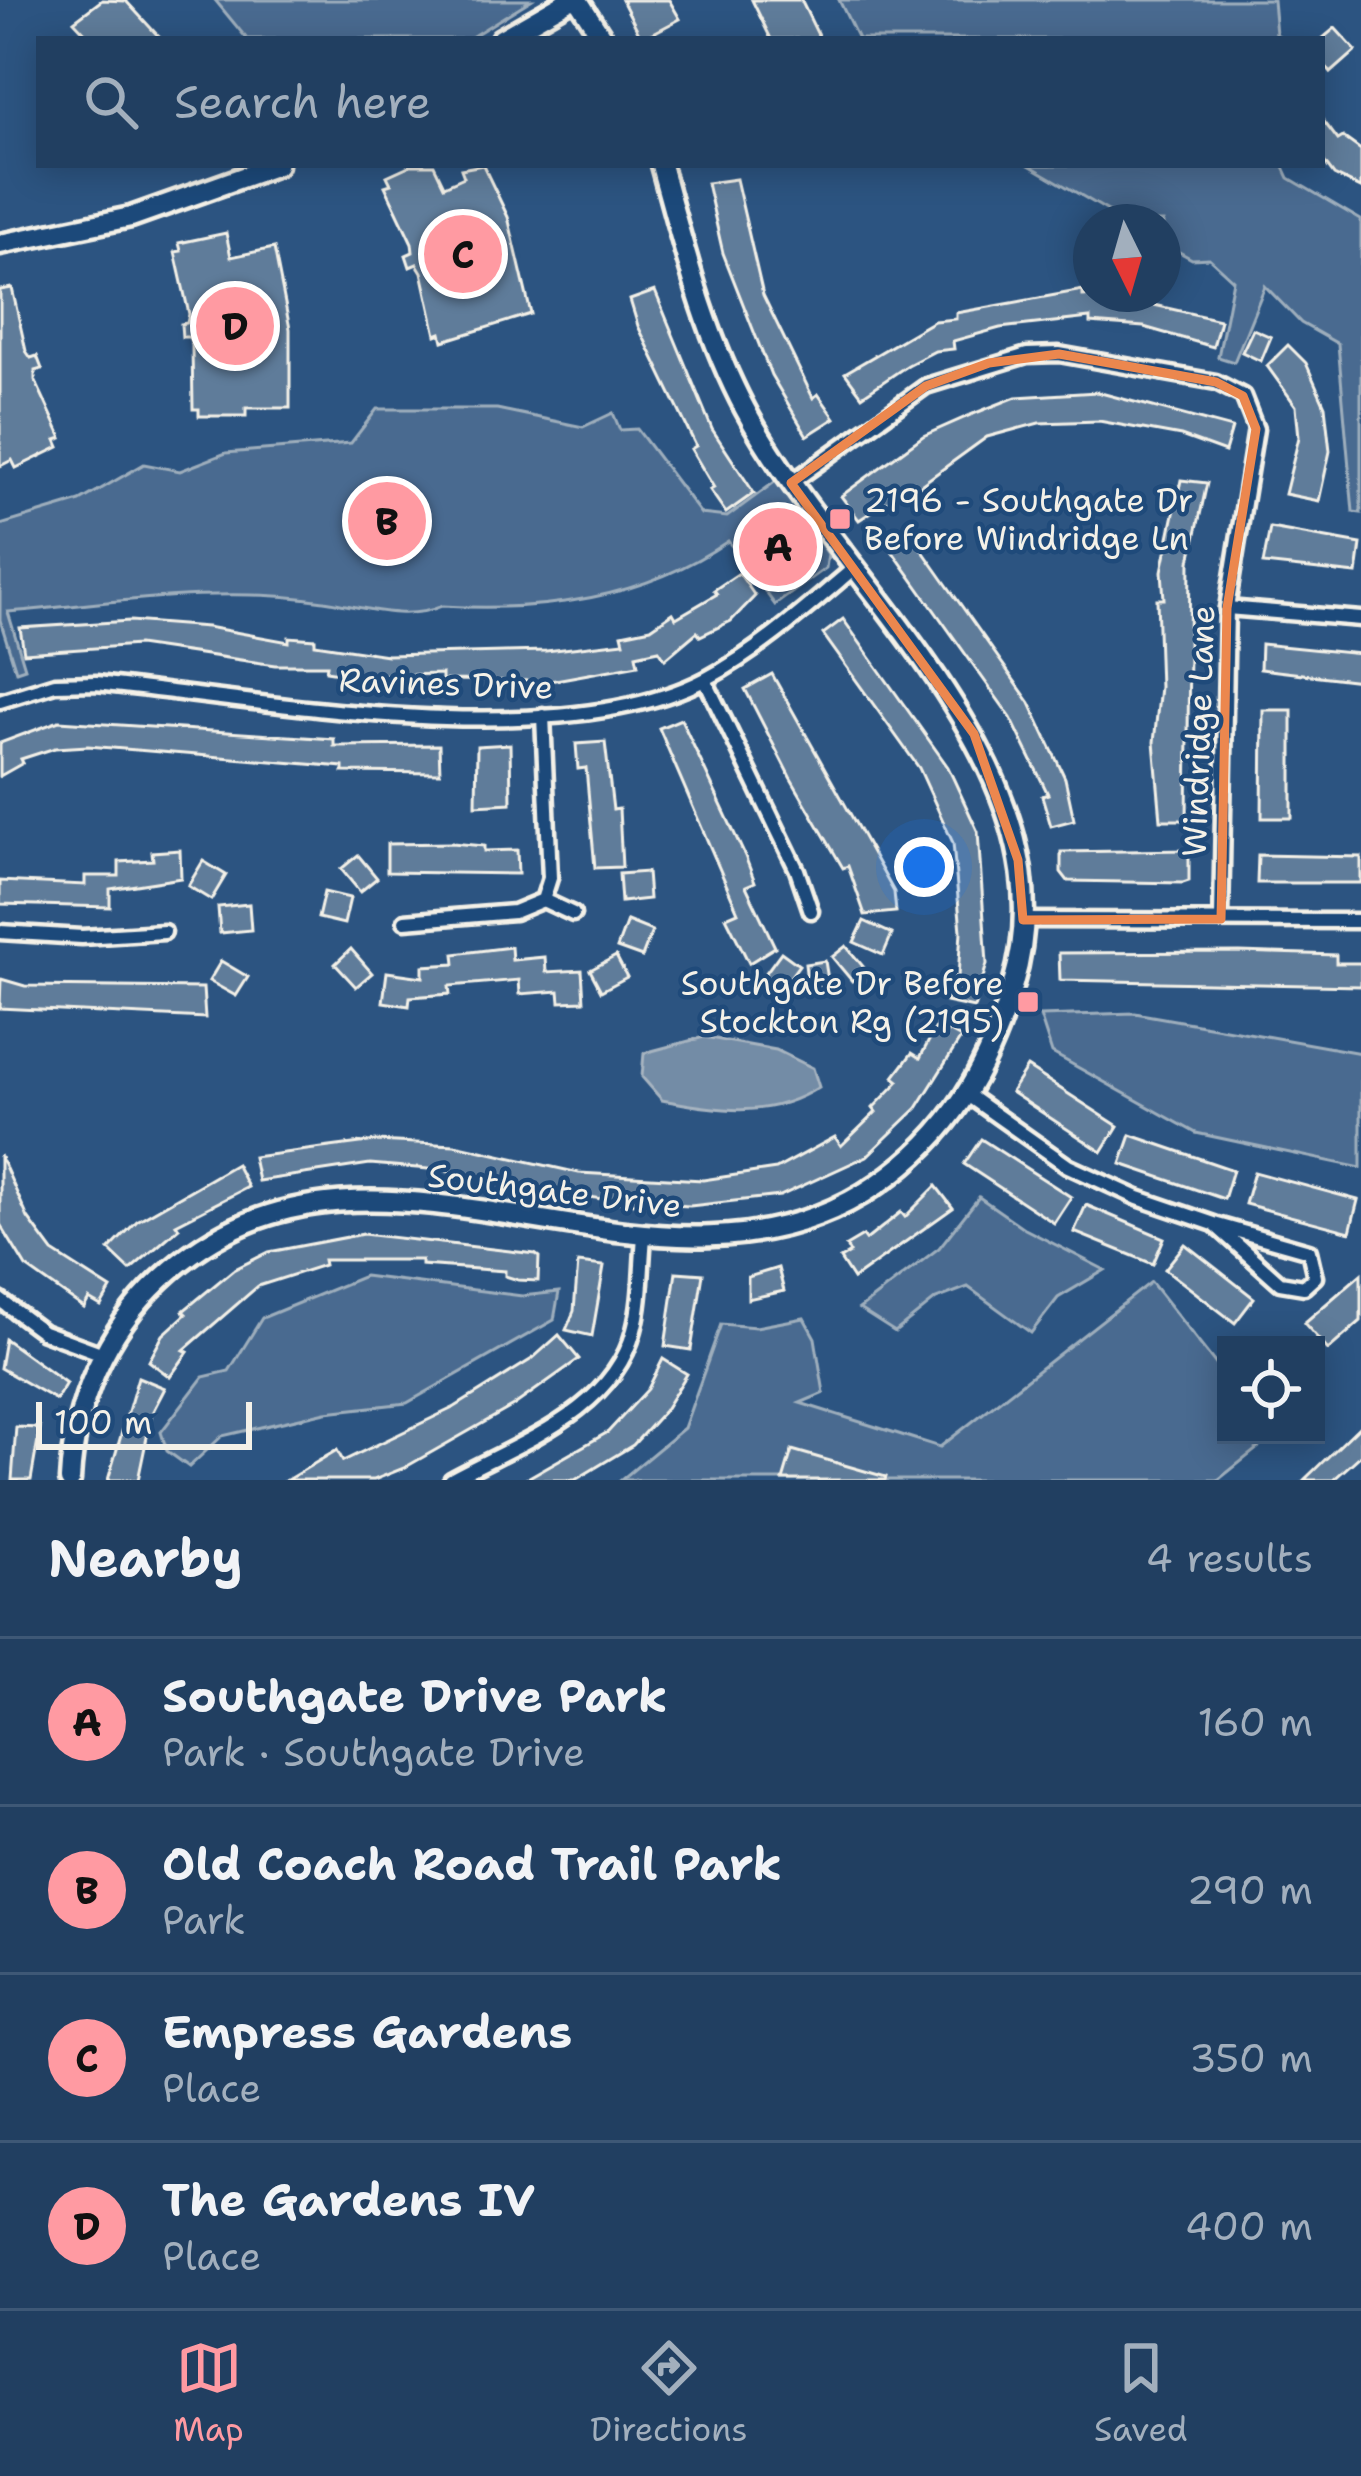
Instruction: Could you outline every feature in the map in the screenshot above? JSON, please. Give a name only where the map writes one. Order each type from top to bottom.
[{"type":"street","points":[[506,36],[569,0]]},
{"type":"street","points":[[578,0],[602,36]]},
{"type":"street","points":[[0,244],[130,217],[269,168]]},
{"type":"street","name":"Southgate Drive","points":[[70,1480],[84,1402],[103,1354],[140,1299],[186,1255],[243,1222],[311,1203],[387,1198],[644,1237],[725,1239],[795,1227],[838,1209],[921,1153],[969,1096],[1016,976],[1023,920],[997,781],[974,734],[791,483],[746,410],[707,326],[662,168]]},
{"type":"street","name":"Windridge Lane","points":[[791,483],[926,386],[988,363],[1059,354],[1216,382],[1243,396],[1256,429],[1227,608],[1221,919]]},
{"type":"street","name":"Ravines Drive","points":[[0,701],[55,684],[96,683],[433,715],[543,716],[602,709],[705,680],[853,569]]},
{"type":"street","points":[[1227,608],[1361,619]]},
{"type":"street","points":[[705,680],[797,870],[811,911]]},
{"type":"street","points":[[543,716],[550,878],[543,900]]},
{"type":"street","points":[[405,921],[514,912],[543,900],[573,914]]},
{"type":"street","points":[[1023,920],[1361,921]]},
{"type":"street","points":[[0,932],[82,937],[164,932]]},
{"type":"street","points":[[969,1096],[1068,1166],[1138,1198],[1309,1252],[1315,1277],[1304,1288],[1280,1283],[1214,1224]]},
{"type":"street","points":[[451,1480],[576,1411],[602,1390],[625,1357],[635,1328],[644,1237]]},
{"type":"street","points":[[0,1300],[43,1332],[103,1354]]},
{"type":"highlighted area","points":[[1059,354],[1216,382],[1243,396],[1256,429],[1227,608],[1221,919],[1023,920],[1018,860],[974,734],[791,483],[926,386],[989,363]]},
{"type":"shaded area","points":[[215,0],[531,0],[473,36],[245,36]]},
{"type":"shaded area","points":[[839,0],[1273,0],[1280,36],[857,36]]},
{"type":"shaded area","points":[[1034,168],[1284,168],[1289,178],[1361,220],[1361,513],[1353,512],[1338,344],[1301,323],[1265,286],[1234,362],[1218,357],[1233,280],[1209,258],[1192,259],[1181,253],[1181,204],[1096,204]]},
{"type":"shaded area","points":[[377,409],[497,409],[583,427],[613,413],[620,430],[637,429],[701,514],[727,517],[776,481],[828,554],[826,568],[775,605],[728,541],[696,561],[627,589],[517,607],[442,606],[399,613],[285,597],[206,595],[8,612],[25,668],[16,671],[0,620],[0,525],[80,501],[144,464],[180,471],[226,453],[351,443]]},
{"type":"shaded area","points":[[1135,1013],[1361,1053],[1361,1168],[1196,1133],[1052,1053],[1040,1016]]},
{"type":"shaded area","points":[[704,1037],[776,1050],[813,1068],[819,1087],[781,1104],[743,1110],[662,1100],[642,1077],[644,1053]]},
{"type":"shaded area","points":[[979,1197],[1025,1229],[1105,1270],[1058,1298],[1031,1333],[968,1287],[936,1299],[895,1332],[859,1309],[939,1248]]},
{"type":"shaded area","points":[[364,1276],[522,1296],[559,1292],[554,1320],[407,1403],[326,1412],[222,1436],[189,1467],[167,1451],[161,1432],[203,1377],[229,1371],[262,1318]]},
{"type":"shaded area","points":[[1151,1282],[1217,1366],[1217,1444],[1263,1444],[1218,1480],[621,1480],[684,1428],[721,1324],[756,1327],[804,1318],[815,1338],[824,1393],[800,1403],[940,1447]]},
{"type":"building","points":[[102,0],[126,1],[158,36],[88,36],[74,21]]},
{"type":"building","points":[[622,0],[669,0],[680,19],[640,36]]},
{"type":"building","points":[[752,0],[801,0],[819,36],[770,36]]},
{"type":"building","points":[[1335,28],[1356,51],[1331,73],[1325,66],[1325,36]]},
{"type":"building","points":[[1325,123],[1338,140],[1343,137],[1361,150],[1361,188],[1334,175],[1325,163]]},
{"type":"building","points":[[404,168],[435,168],[444,186],[464,177],[461,169],[484,168],[508,217],[531,314],[443,341],[441,333],[436,335],[422,272],[417,264],[410,267],[406,255],[413,252],[412,243],[385,186],[391,184],[387,176]]},
{"type":"building","points":[[736,179],[763,295],[813,398],[818,394],[835,418],[807,436],[771,375],[723,253],[707,183]]},
{"type":"building","points":[[226,233],[231,257],[274,248],[290,329],[290,408],[246,408],[246,416],[199,416],[199,409],[193,409],[192,345],[189,337],[182,337],[181,324],[187,323],[189,314],[175,252],[181,251],[179,243]]},
{"type":"building","points":[[12,288],[26,351],[31,358],[37,356],[42,369],[35,371],[35,380],[62,438],[56,440],[59,447],[16,468],[12,460],[0,466],[0,290]]},
{"type":"building","points":[[655,291],[712,429],[754,493],[726,513],[710,490],[714,488],[691,449],[696,446],[638,326],[630,300]]},
{"type":"building","points":[[1073,292],[1073,312],[1181,311],[1220,320],[1213,347],[1144,327],[1090,323],[1090,318],[1000,328],[953,341],[954,349],[935,351],[862,396],[845,373],[934,321],[956,319],[956,313]]},
{"type":"building","points":[[1253,329],[1271,337],[1261,361],[1242,352]]},
{"type":"building","points":[[1288,345],[1306,363],[1325,406],[1330,451],[1319,501],[1285,494],[1299,437],[1296,406],[1267,366]]},
{"type":"building","points":[[1097,392],[1232,428],[1225,452],[1181,436],[1099,421],[1039,423],[987,437],[907,495],[904,491],[859,520],[841,496],[923,436],[973,414],[1016,397]]},
{"type":"building","points":[[1181,480],[1207,483],[1190,561],[1187,820],[1161,820],[1154,742],[1160,687],[1157,599],[1164,599],[1162,571]]},
{"type":"building","points":[[1270,528],[1361,544],[1357,574],[1263,564]]},
{"type":"building","points":[[913,537],[1030,703],[1065,778],[1074,820],[1051,826],[1042,796],[1048,794],[1011,718],[893,552]]},
{"type":"building","points":[[739,573],[755,596],[731,621],[700,636],[697,632],[665,659],[659,650],[636,655],[638,665],[550,681],[442,680],[442,674],[358,676],[326,671],[327,665],[275,665],[138,645],[24,653],[20,628],[130,621],[207,627],[289,642],[289,637],[315,639],[315,644],[387,655],[546,651],[624,642],[622,634],[651,628],[673,613],[676,618],[717,594],[714,590]]},
{"type":"building","points":[[843,619],[948,767],[978,832],[987,964],[974,1008],[946,1002],[952,976],[958,977],[961,931],[953,843],[919,768],[823,634]]},
{"type":"building","points":[[1261,644],[1361,654],[1361,681],[1260,669]]},
{"type":"building","points":[[772,674],[894,892],[896,912],[865,915],[848,866],[843,868],[790,777],[745,689]]},
{"type":"building","points":[[1263,710],[1292,710],[1292,818],[1262,818]]},
{"type":"building","points":[[681,719],[745,856],[755,882],[746,886],[775,947],[749,963],[726,917],[738,912],[659,728]]},
{"type":"building","points":[[59,721],[334,739],[334,746],[439,745],[440,773],[343,772],[343,767],[88,746],[55,748],[21,759],[23,763],[0,776],[0,743]]},
{"type":"building","points":[[605,742],[613,810],[619,809],[622,867],[595,868],[586,768],[578,769],[576,744]]},
{"type":"building","points":[[510,744],[511,803],[476,805],[477,746]]},
{"type":"building","points":[[387,844],[484,846],[484,851],[517,850],[518,874],[387,872]]},
{"type":"building","points":[[180,850],[181,878],[110,889],[110,907],[0,904],[0,881],[85,885],[85,876],[119,876],[119,862],[153,860],[152,852]]},
{"type":"building","points":[[1189,850],[1189,881],[1183,883],[1068,881],[1061,872],[1061,852]]},
{"type":"building","points":[[358,855],[377,878],[360,892],[341,869]]},
{"type":"building","points":[[1258,855],[1361,857],[1361,883],[1257,883]]},
{"type":"building","points":[[203,861],[226,875],[211,900],[188,886]]},
{"type":"building","points":[[647,872],[649,899],[621,902],[619,874]]},
{"type":"building","points":[[324,892],[350,898],[344,924],[318,918]]},
{"type":"building","points":[[249,904],[251,930],[220,933],[218,907]]},
{"type":"building","points":[[627,921],[652,931],[642,957],[617,948]]},
{"type":"building","points":[[864,921],[892,934],[883,955],[854,942]]},
{"type":"building","points":[[846,946],[866,970],[852,981],[832,957]]},
{"type":"building","points":[[511,947],[512,960],[545,957],[546,972],[582,970],[584,1001],[560,1002],[559,991],[520,994],[519,980],[449,986],[450,994],[410,997],[409,1006],[383,1002],[387,972],[423,977],[423,966],[455,964],[454,954]]},
{"type":"building","points":[[351,949],[372,973],[356,987],[335,964]]},
{"type":"building","points":[[781,952],[799,965],[780,991],[762,978]]},
{"type":"building","points":[[1059,953],[1336,955],[1336,963],[1361,963],[1361,986],[1060,980]]},
{"type":"building","points":[[616,956],[627,977],[601,991],[590,970]]},
{"type":"building","points":[[221,961],[248,977],[236,996],[209,981]]},
{"type":"building","points":[[825,961],[829,986],[808,989],[805,964]]},
{"type":"building","points":[[1,979],[25,986],[203,988],[205,1018],[0,1008]]},
{"type":"building","points":[[937,1025],[961,1038],[917,1108],[867,1156],[780,1196],[690,1206],[617,1202],[452,1171],[370,1164],[258,1181],[253,1157],[376,1141],[455,1145],[579,1173],[703,1180],[776,1169],[835,1137],[841,1146],[876,1112],[873,1108],[899,1081],[894,1077],[912,1053],[920,1058]]},
{"type":"building","points":[[1027,1067],[1118,1126],[1102,1152],[1011,1092]]},
{"type":"building","points":[[1131,1135],[1233,1170],[1224,1199],[1121,1164]]},
{"type":"building","points":[[981,1139],[1071,1197],[1054,1223],[964,1164]]},
{"type":"building","points":[[0,1155],[28,1218],[53,1252],[111,1289],[101,1306],[89,1299],[84,1308],[26,1267],[0,1224]]},
{"type":"building","points":[[236,1164],[248,1187],[176,1224],[179,1228],[130,1270],[109,1250],[137,1221]]},
{"type":"building","points":[[1254,1172],[1358,1200],[1350,1232],[1245,1204]]},
{"type":"building","points":[[936,1186],[953,1208],[853,1279],[840,1259],[850,1253],[846,1246],[863,1236],[866,1240],[901,1212],[905,1217]]},
{"type":"building","points":[[1086,1205],[1164,1238],[1153,1264],[1074,1232]]},
{"type":"building","points":[[363,1234],[535,1254],[539,1257],[538,1281],[518,1280],[505,1276],[505,1271],[421,1265],[421,1260],[323,1260],[324,1265],[258,1286],[184,1350],[188,1352],[170,1377],[149,1361],[163,1335],[186,1314],[183,1311],[233,1270],[269,1252]]},
{"type":"building","points":[[1185,1244],[1254,1298],[1235,1323],[1165,1269]]},
{"type":"building","points":[[578,1263],[604,1266],[592,1336],[566,1330],[574,1311]]},
{"type":"building","points":[[778,1268],[784,1291],[748,1299],[748,1277]]},
{"type":"building","points":[[676,1272],[703,1274],[691,1350],[665,1346]]},
{"type":"building","points":[[1361,1274],[1361,1321],[1328,1350],[1325,1336],[1316,1336],[1304,1323]]},
{"type":"building","points":[[559,1335],[579,1359],[513,1406],[404,1468],[374,1480],[287,1480],[337,1450],[343,1461],[455,1407],[532,1359]]},
{"type":"building","points":[[5,1339],[66,1383],[56,1400],[0,1368]]},
{"type":"building","points":[[663,1359],[687,1374],[664,1411],[633,1445],[575,1480],[524,1480],[608,1432],[648,1389]]},
{"type":"building","points":[[138,1377],[165,1388],[152,1413],[138,1480],[108,1480]]},
{"type":"building","points":[[1361,1425],[1361,1455],[1333,1480],[1304,1480]]},
{"type":"building","points":[[16,1427],[40,1428],[31,1480],[12,1480]]},
{"type":"building","points":[[792,1450],[886,1477],[783,1480]]},
{"type":"place","name":"Empress Gardens","points":[[463,254]]},
{"type":"place","name":"The Gardens IV","points":[[235,326]]},
{"type":"place","name":"2196 - Southgate Dr Before Windridge Ln","points":[[840,519]]},
{"type":"place","name":"Old Coach Road Trail Park","points":[[387,521]]},
{"type":"place","name":"Southgate Drive Park","points":[[778,547]]},
{"type":"place","name":"Southgate Dr Before Stockton Rg (2195)","points":[[1028,1002]]}]
